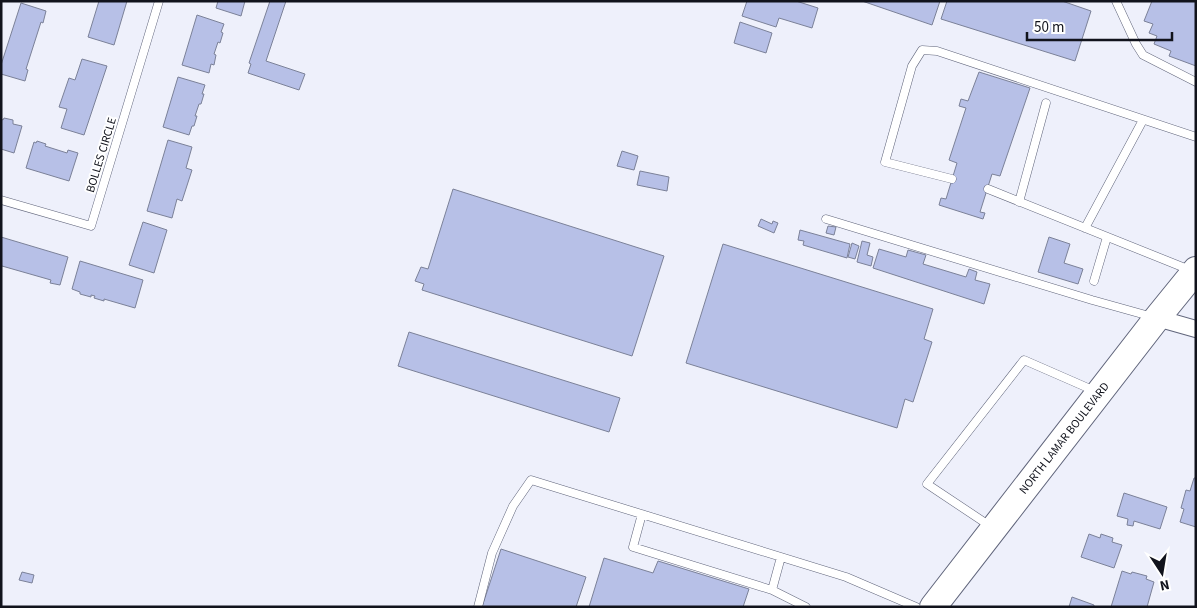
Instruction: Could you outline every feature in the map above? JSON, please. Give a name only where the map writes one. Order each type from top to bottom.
[{"type":"main road","name":"NORTH LAMAR BOULEVARD","points":[[933,607],[1195,271]]},
{"type":"street","points":[[1157,318],[1196,328]]},
{"type":"lane","name":"BOLLES CIRCLE","points":[[1,200],[91,226],[159,1]]},
{"type":"lane","points":[[1116,1],[1143,56],[1196,82]]},
{"type":"lane","points":[[952,179],[885,162],[912,66],[922,50],[937,51],[1196,137]]},
{"type":"lane","points":[[1019,202],[1046,103]]},
{"type":"lane","points":[[1085,228],[1143,120]]},
{"type":"lane","points":[[988,189],[1195,271]]},
{"type":"lane","points":[[826,219],[1157,318]]},
{"type":"lane","points":[[1094,281],[1107,237]]},
{"type":"lane","points":[[994,529],[927,484],[1024,360],[1100,393]]},
{"type":"lane","points":[[478,607],[492,553],[513,506],[531,480],[846,577],[916,607]]},
{"type":"lane","points":[[642,514],[633,548],[772,590],[806,607]]},
{"type":"lane","points":[[772,590],[780,557]]},
{"type":"building","points":[[99,1],[127,1],[114,45],[88,37]]},
{"type":"building","points":[[218,1],[245,1],[241,16],[216,8]]},
{"type":"building","points":[[270,1],[286,1],[266,61],[305,74],[299,90],[248,73],[251,64],[249,63]]},
{"type":"building","points":[[747,1],[796,1],[818,8],[812,28],[779,18],[776,27],[742,16]]},
{"type":"building","points":[[862,1],[940,1],[932,25]]},
{"type":"building","points":[[947,1],[1062,1],[1091,11],[1075,61],[941,19]]},
{"type":"building","points":[[1152,1],[1196,1],[1196,66],[1169,56],[1171,51],[1154,44],[1157,36],[1149,33],[1153,24],[1144,21]]},
{"type":"building","points":[[21,3],[46,11],[26,69],[28,70],[25,81],[1,74],[1,65]]},
{"type":"building","points":[[197,15],[224,24],[220,43],[218,42],[214,54],[216,55],[214,65],[211,64],[209,73],[182,65]]},
{"type":"building","points":[[740,22],[772,33],[766,53],[734,43]]},
{"type":"building","points":[[82,59],[107,66],[84,135],[61,128],[67,109],[59,107],[69,78],[75,80]]},
{"type":"building","points":[[979,72],[1030,88],[1000,176],[992,174],[980,212],[985,213],[983,219],[939,205],[941,198],[946,199],[957,163],[949,160],[966,108],[959,106],[961,99],[968,101]]},
{"type":"building","points":[[178,77],[205,85],[201,104],[199,104],[195,116],[197,116],[194,126],[192,126],[189,135],[163,127]]},
{"type":"building","points":[[4,118],[13,120],[13,124],[22,126],[14,153],[1,149],[1,119],[3,120]]},
{"type":"building","points":[[168,140],[192,147],[186,168],[192,170],[182,201],[177,199],[172,218],[147,211]]},
{"type":"building","points":[[37,141],[46,144],[45,146],[67,153],[68,150],[78,153],[69,181],[26,168],[34,142],[36,143]]},
{"type":"building","points":[[622,151],[638,156],[634,170],[617,166]]},
{"type":"building","points":[[640,171],[669,177],[667,191],[637,185]]},
{"type":"building","points":[[453,189],[664,256],[632,356],[422,290],[424,284],[415,281],[421,267],[428,269]]},
{"type":"building","points":[[761,219],[772,224],[773,221],[778,223],[774,233],[758,226]]},
{"type":"building","points":[[143,222],[167,230],[154,273],[129,265]]},
{"type":"building","points":[[828,226],[836,227],[834,235],[826,233]]},
{"type":"building","points":[[800,230],[850,244],[847,258],[803,245],[804,241],[798,240]]},
{"type":"building","points":[[1,237],[68,257],[60,285],[50,283],[51,280],[2,266],[1,268]]},
{"type":"building","points":[[1049,237],[1070,244],[1064,263],[1083,269],[1078,284],[1038,272]]},
{"type":"building","points":[[862,241],[870,243],[867,255],[873,257],[871,266],[857,262]]},
{"type":"building","points":[[852,243],[859,246],[855,259],[848,257]]},
{"type":"building","points":[[723,244],[933,309],[924,339],[932,342],[913,402],[905,399],[897,428],[686,363]]},
{"type":"building","points":[[879,249],[906,257],[908,250],[926,255],[923,264],[966,277],[969,269],[977,272],[975,280],[990,284],[984,304],[873,268]]},
{"type":"building","points":[[80,261],[143,280],[135,308],[94,298],[95,296],[91,295],[91,297],[80,294],[80,292],[72,289]]},
{"type":"building","points":[[409,332],[620,398],[609,432],[398,366]]},
{"type":"building","points":[[1194,478],[1196,478],[1196,527],[1180,522],[1184,509],[1181,508],[1186,490],[1190,491]]},
{"type":"building","points":[[1124,493],[1167,507],[1160,529],[1134,521],[1133,526],[1127,525],[1128,519],[1117,516]]},
{"type":"building","points":[[1089,534],[1100,538],[1101,534],[1113,538],[1112,542],[1122,545],[1114,568],[1081,557]]},
{"type":"building","points":[[501,549],[586,577],[576,607],[482,607]]},
{"type":"building","points":[[604,558],[653,573],[658,561],[749,589],[743,607],[589,607]]},
{"type":"building","points":[[1122,571],[1147,576],[1146,579],[1154,582],[1147,607],[1111,607]]},
{"type":"building","points":[[22,572],[34,575],[32,583],[19,580]]},
{"type":"building","points":[[1072,597],[1094,605],[1094,607],[1069,607]]}]
